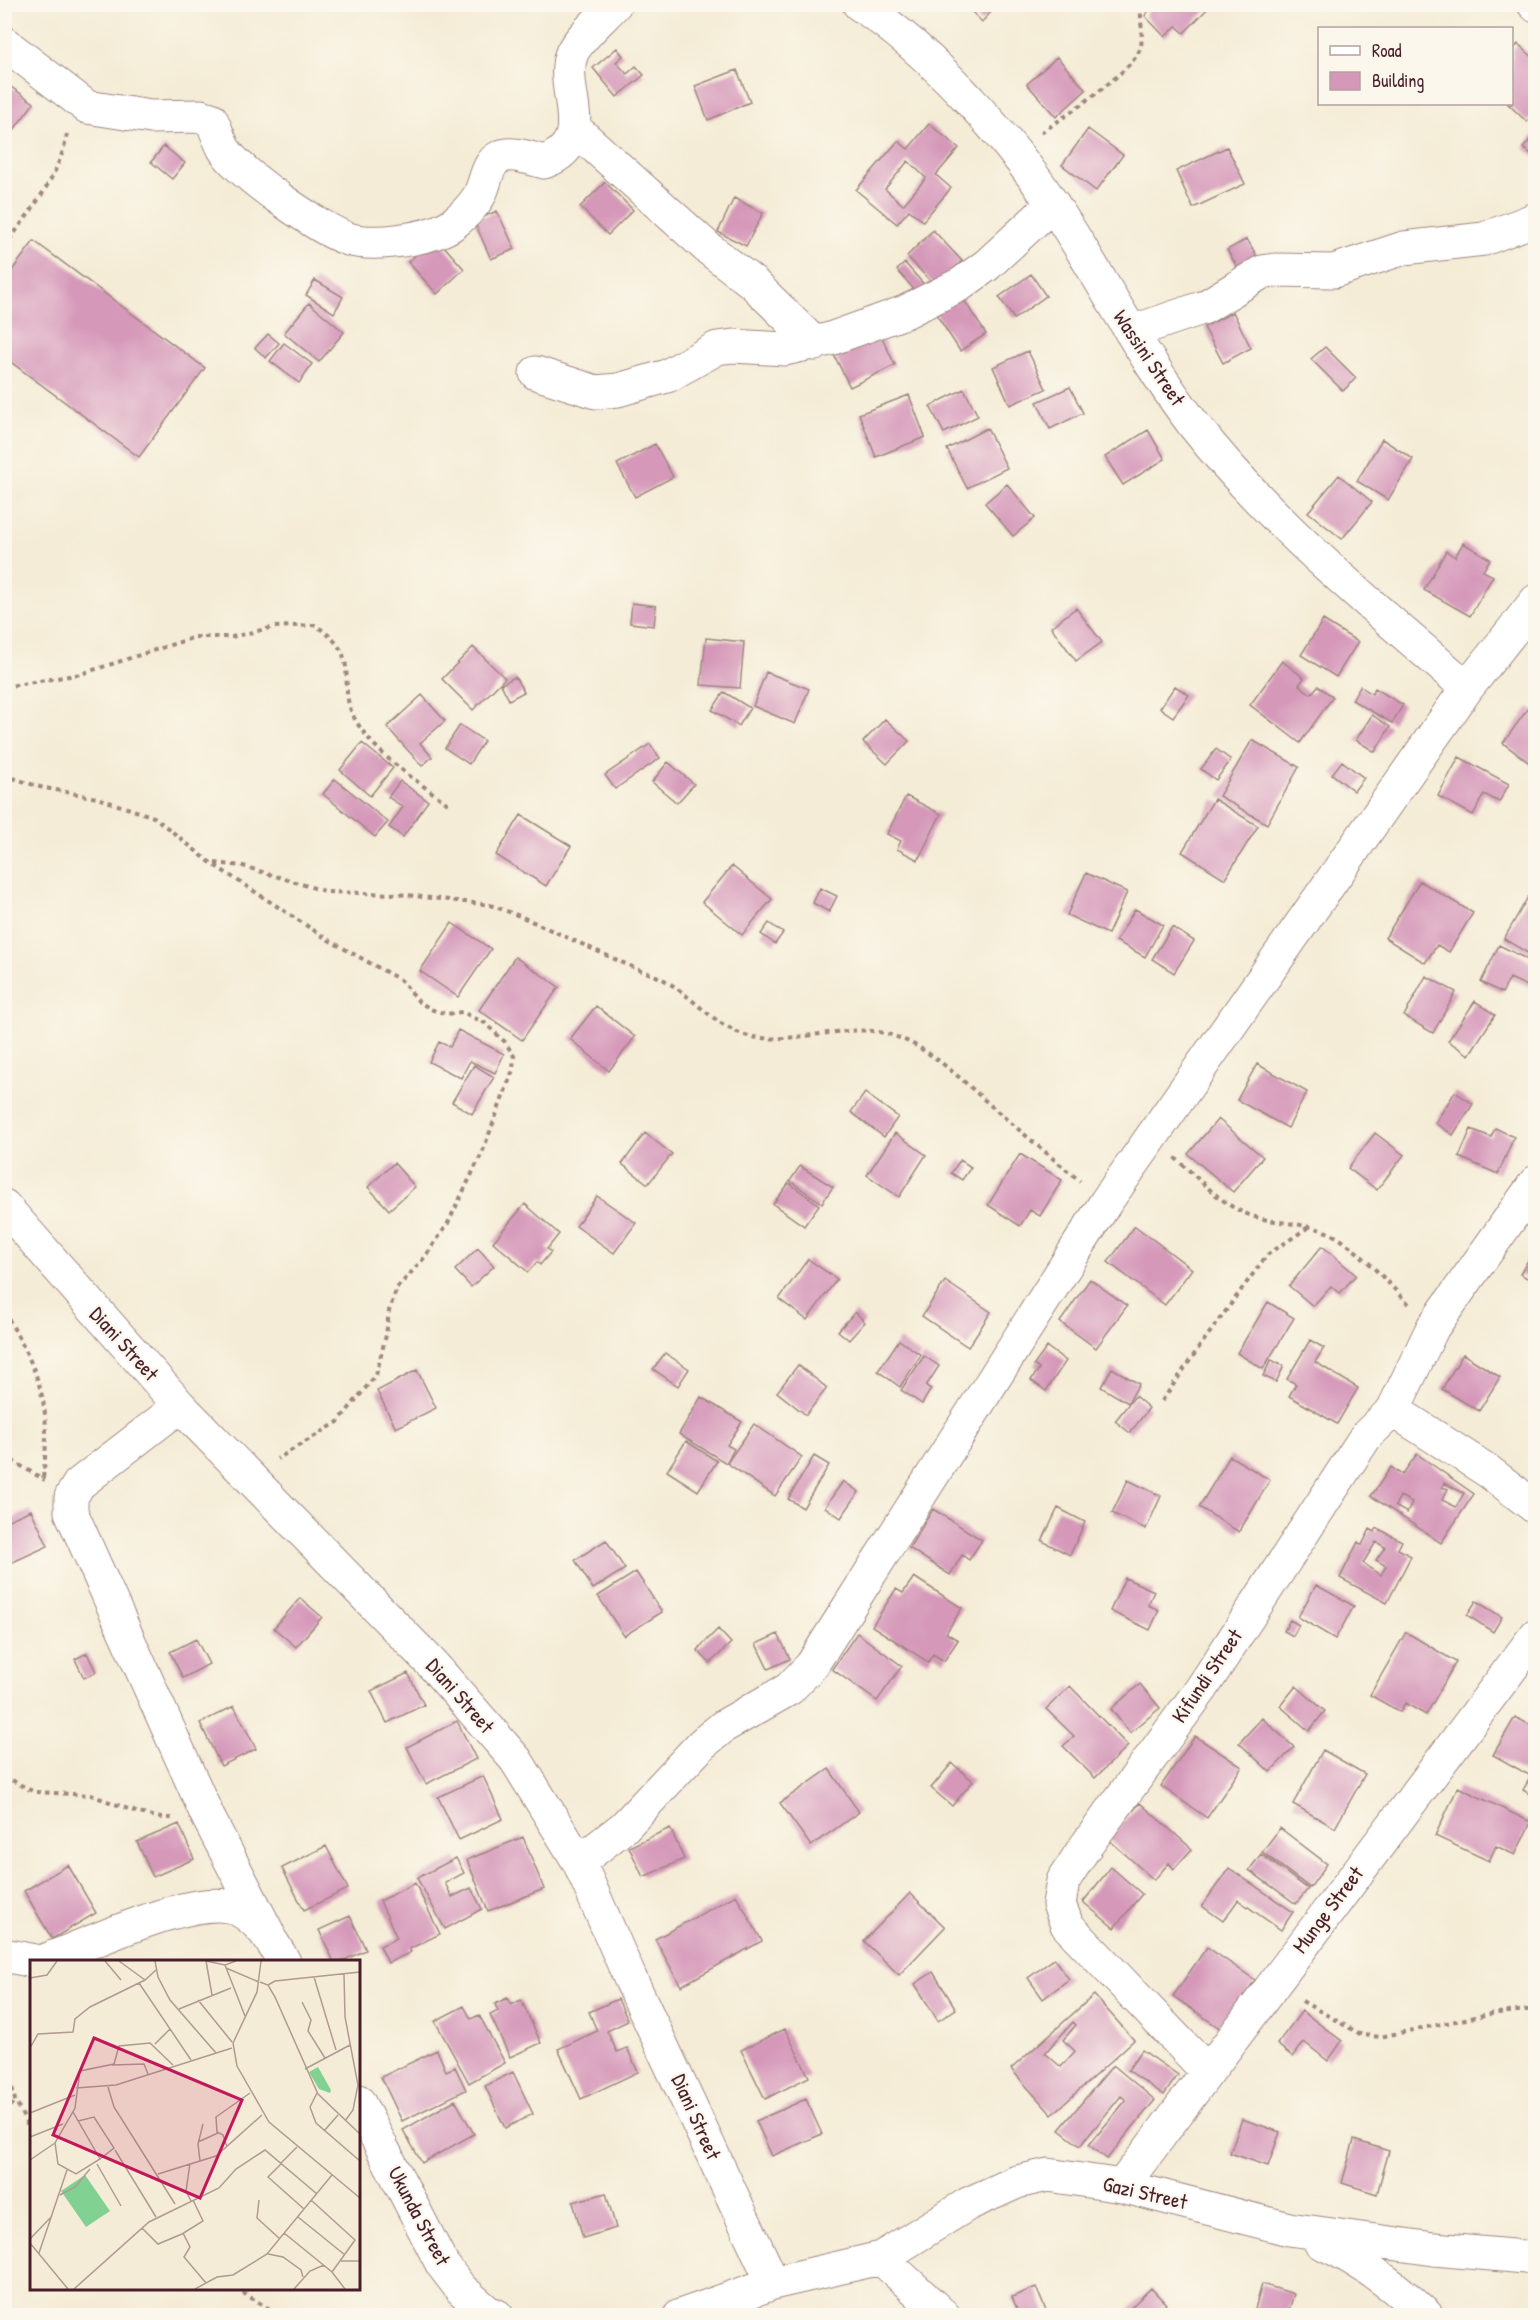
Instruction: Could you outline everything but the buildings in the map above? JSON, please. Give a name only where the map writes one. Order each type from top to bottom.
[{"type":"street","points":[[4,44],[87,107],[151,117],[201,116],[211,119],[224,149],[265,188],[314,222],[350,240],[378,242],[412,238],[444,230],[462,216],[479,195],[491,164],[496,159],[508,155],[544,162],[554,159],[563,151],[575,129],[568,67],[573,51],[615,4]]},
{"type":"street","name":"Wassini Street","points":[[859,4],[890,25],[950,82],[1013,153],[1053,204],[1157,375],[1196,426],[1278,521],[1467,688]]},
{"type":"street","points":[[575,129],[709,249],[753,283],[815,344]]},
{"type":"street","points":[[536,373],[596,392],[607,391],[635,387],[667,376],[717,348],[733,346],[784,349],[815,344],[905,312],[945,294],[987,265],[1053,204]]},
{"type":"street","points":[[1131,332],[1205,307],[1262,272],[1275,270],[1334,271],[1404,248],[1484,239],[1525,226],[1536,219]]},
{"type":"street","points":[[579,1862],[624,1827],[717,1732],[779,1695],[801,1678],[1106,1202],[1467,688],[1536,601]]},
{"type":"street","points":[[1536,1182],[1433,1327],[1393,1410],[1488,1471],[1536,1509]]},
{"type":"street","name":"Diani Street","points":[[4,1206],[180,1406],[433,1665],[516,1760],[579,1862],[630,1978],[773,2283]]},
{"type":"street","points":[[180,1406],[79,1484],[71,1497],[71,1512],[82,1542],[208,1817],[283,1960]]},
{"type":"street","name":"Kifundi Street","points":[[1207,2071],[1067,1925],[1059,1904],[1063,1881],[1083,1850],[1202,1688],[1366,1436],[1393,1410]]},
{"type":"street","name":"Munge Street","points":[[1122,2186],[1536,1635]]},
{"type":"street","points":[[45,1960],[179,1909],[217,1904],[238,1909],[268,1933]]},
{"type":"street","points":[[4,1956],[30,1960]]},
{"type":"street","name":"Ukunda Street","points":[[360,2106],[442,2264],[461,2289],[486,2311],[497,2316]]},
{"type":"street","name":"Gazi Street","points":[[773,2283],[881,2258],[968,2204],[1017,2182],[1048,2175],[1122,2186],[1289,2229],[1434,2249],[1536,2258]]},
{"type":"street","points":[[1289,2229],[1349,2255],[1392,2284],[1426,2316]]},
{"type":"street","points":[[881,2258],[944,2316]]},
{"type":"street","points":[[681,2316],[773,2283]]},
{"type":"path","points":[[1013,153],[1110,82],[1136,58],[1141,47],[1141,4]]},
{"type":"path","points":[[4,247],[48,184],[64,154],[68,128],[67,93]]},
{"type":"path","points":[[4,687],[81,674],[195,638],[232,637],[273,627],[315,624],[333,639],[347,660],[348,697],[355,720],[383,754],[448,804]]},
{"type":"path","points":[[4,775],[40,787],[97,798],[154,817],[211,862],[327,939],[402,981],[419,1002],[433,1010],[447,1014],[462,1012],[485,1023],[506,1042],[514,1056],[509,1081],[483,1153],[462,1198],[425,1257],[397,1288],[389,1311],[386,1335],[376,1375],[338,1422],[278,1458],[250,1479]]},
{"type":"path","points":[[211,862],[252,868],[327,891],[398,894],[490,905],[520,916],[641,971],[653,974],[677,988],[712,1017],[746,1035],[769,1037],[869,1030],[890,1033],[924,1051],[939,1062],[1106,1202]]},
{"type":"path","points":[[1153,1138],[1221,1198],[1246,1214],[1310,1226],[1333,1235],[1356,1253],[1433,1327]]},
{"type":"path","points":[[1162,1401],[1267,1255],[1310,1226]]},
{"type":"path","points":[[4,1311],[32,1360],[44,1400],[48,1439],[43,1479]]},
{"type":"path","points":[[4,1456],[71,1497]]},
{"type":"path","points":[[4,1776],[34,1792],[91,1795],[161,1818],[208,1817]]},
{"type":"path","points":[[1274,1982],[1321,2013],[1362,2035],[1380,2037],[1490,2014],[1536,2009]]},
{"type":"path","points":[[4,2053],[15,2100],[30,2132]]},
{"type":"path","points":[[4,2113],[15,2100]]},
{"type":"path","points":[[238,2290],[281,2316]]}]
